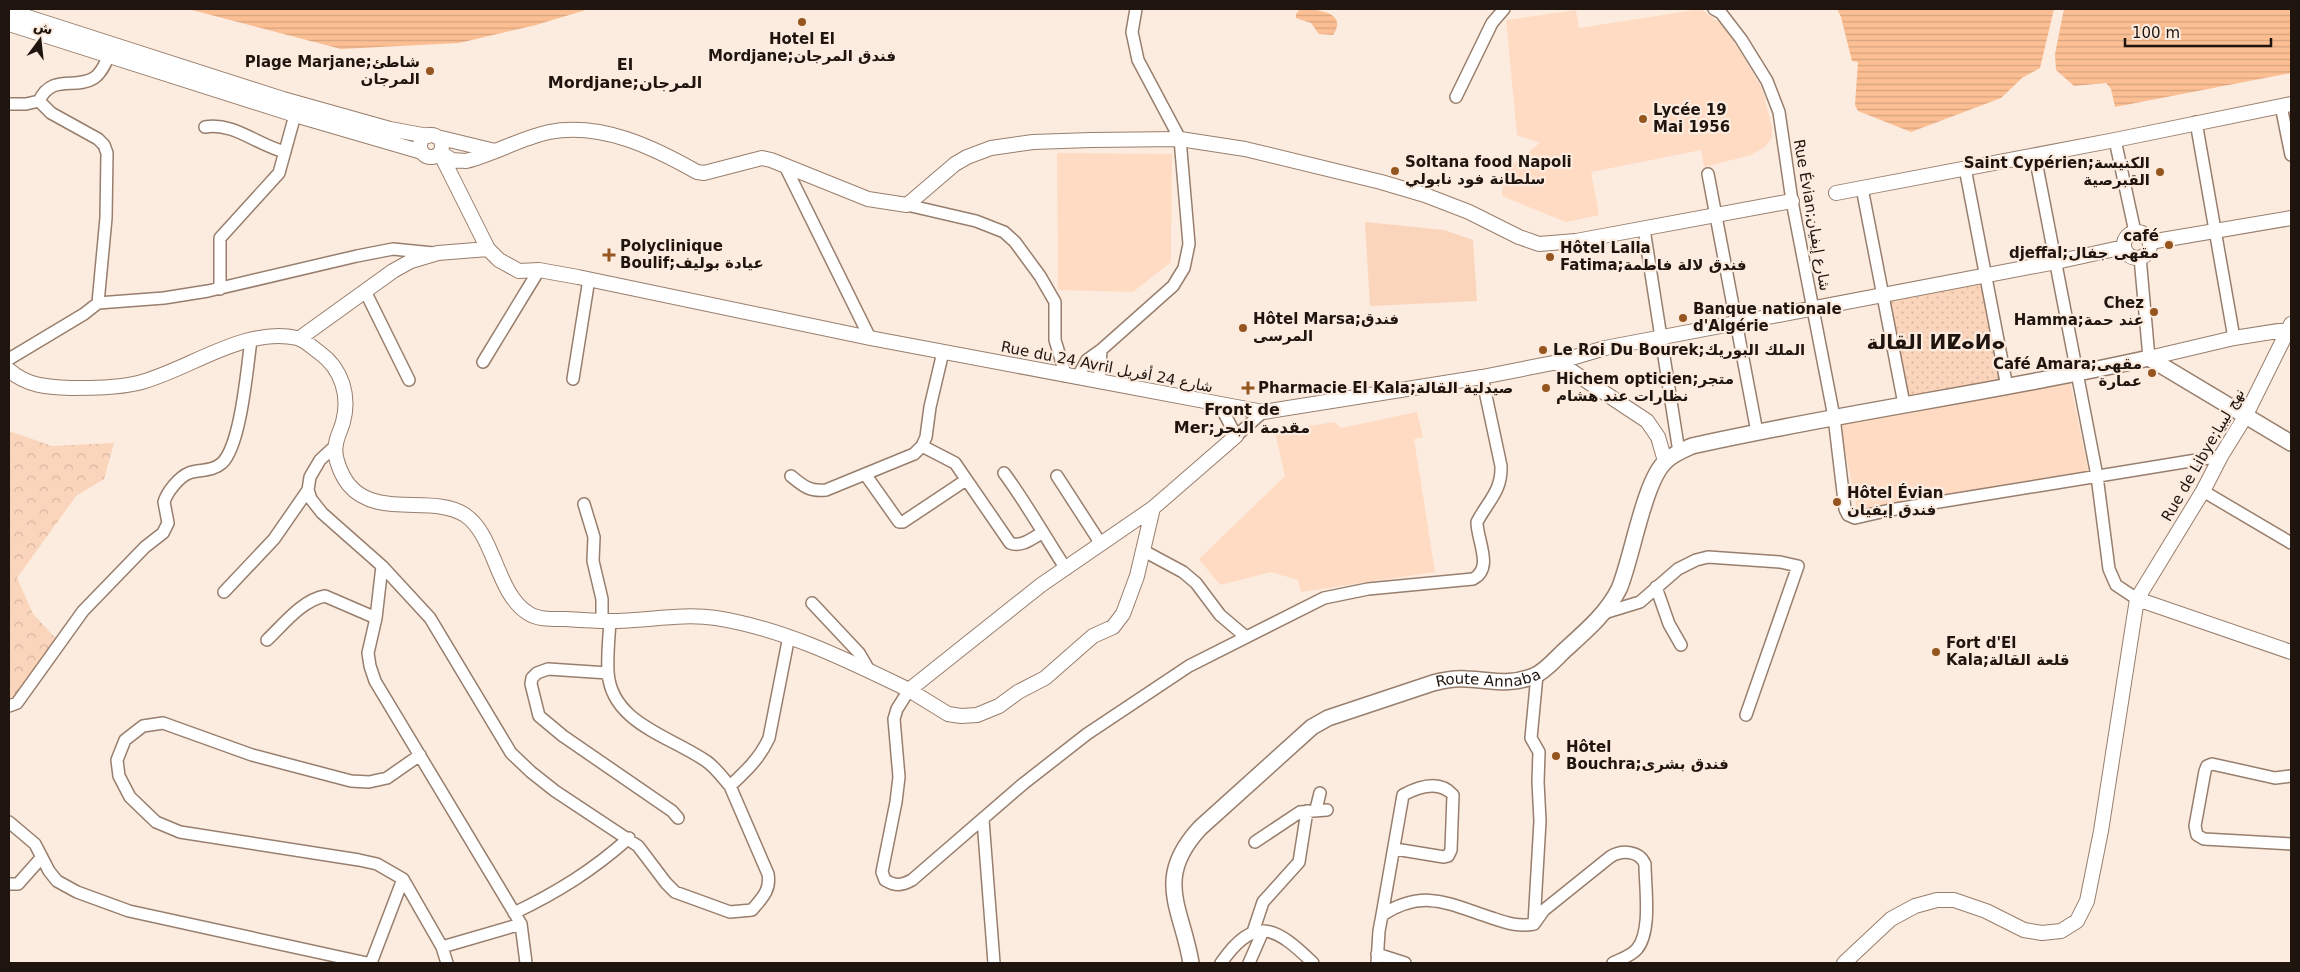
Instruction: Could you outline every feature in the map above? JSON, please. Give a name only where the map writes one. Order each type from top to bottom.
[{"type":"main road","points":[[1664,461],[1692,446],[1757,432],[2078,374],[2149,358],[2291,443]]},
{"type":"main road","name":"Route Annaba","points":[[1191,963],[1174,895],[1174,880],[1181,855],[1188,841],[1200,828],[1312,727],[1328,718],[1449,679],[1502,683],[1516,682],[1537,675],[1604,613],[1618,591],[1648,493],[1664,461]]},
{"type":"street","points":[[440,153],[459,162],[476,159],[548,133],[582,129],[608,134],[639,144],[698,172],[704,173],[762,158],[868,199],[908,205],[982,223],[1004,232],[1015,242],[1040,276],[1055,302],[1055,340],[1072,377],[1087,360],[1166,294],[1184,268],[1189,244],[1180,139],[1138,60],[1132,32],[1136,9]]},
{"type":"street","points":[[1456,97],[1492,23],[1504,9]]},
{"type":"street","name":"Rue Évian;شارع إيفيان","points":[[1714,9],[1721,13],[1740,39],[1775,99],[1792,201],[1834,417],[1845,509],[1848,515],[1855,518],[1890,510],[2221,456]]},
{"type":"street","points":[[9,11],[283,99],[390,129],[498,151]]},
{"type":"street","points":[[9,24],[295,115],[435,156],[440,153],[442,146],[433,137]]},
{"type":"street","points":[[39,101],[42,94],[52,85],[93,79],[100,73],[109,56]]},
{"type":"street","points":[[9,104],[26,104],[39,101]]},
{"type":"street","points":[[39,101],[51,113],[98,139],[104,145],[107,153],[106,218],[98,303]]},
{"type":"street","points":[[1836,193],[2035,156],[2286,105],[2291,155]]},
{"type":"street","points":[[220,288],[220,238],[279,173],[295,115]]},
{"type":"street","points":[[2196,122],[2234,338]]},
{"type":"street","points":[[205,127],[231,128],[265,146],[285,152]]},
{"type":"street","points":[[433,137],[421,142],[424,154],[455,183]]},
{"type":"street","points":[[908,205],[955,164],[967,157],[991,148],[1033,142],[1180,139],[1245,149],[1381,182],[1425,195],[1469,212],[1524,239],[1539,244],[1569,242],[1792,201]]},
{"type":"street","points":[[2115,140],[2135,232]]},
{"type":"street","name":"Rue du 24 Avril شارع 24 أفريل","points":[[440,153],[488,249],[499,260],[519,270],[539,270],[870,338],[1263,412],[1482,378],[1558,362],[1605,348],[2056,262],[2124,247]]},
{"type":"street","points":[[2035,156],[2097,476],[2112,580],[2116,585],[2137,599],[2291,652]]},
{"type":"street","points":[[785,166],[870,338]]},
{"type":"street","points":[[1965,168],[2007,387]]},
{"type":"street","points":[[1708,174],[1757,432]]},
{"type":"street","points":[[1862,188],[1904,404]]},
{"type":"street","points":[[2150,242],[2291,218]]},
{"type":"street","points":[[1644,229],[1679,452]]},
{"type":"street","points":[[2135,232],[2146,235],[2150,242],[2149,250],[2140,258],[2128,254],[2124,247],[2128,236],[2135,232]]},
{"type":"street","points":[[9,358],[84,314],[98,303],[164,298],[220,288],[393,249],[438,253],[488,249]]},
{"type":"street","points":[[300,338],[365,291],[411,262],[438,253]]},
{"type":"street","points":[[2140,258],[2149,358],[2290,327]]},
{"type":"street","points":[[484,362],[539,270]]},
{"type":"street","points":[[572,379],[589,280]]},
{"type":"street","points":[[365,291],[409,380]]},
{"type":"street","name":"Rue de Libye;نهج ليبيا","points":[[2137,599],[2203,491],[2221,456],[2245,417],[2290,327]]},
{"type":"street","points":[[9,370],[19,379],[37,385],[112,387],[138,383],[153,378],[215,352],[251,340],[279,336],[300,338],[328,359],[340,376],[345,396],[344,412],[335,446],[341,472],[351,487],[366,497],[394,505],[448,507],[466,515],[479,530],[514,598],[527,613],[543,618],[606,621],[675,617],[712,618],[742,622],[789,636],[869,670],[909,690],[941,711],[954,716],[977,715],[999,706],[1018,692],[1045,678],[1094,636],[1113,627],[1123,614],[1131,594],[1144,551],[1153,508]]},
{"type":"street","points":[[9,706],[17,704],[83,612],[145,547],[164,533],[168,523],[164,502],[176,484],[188,474],[216,467],[223,462],[229,453],[239,418],[251,340]]},
{"type":"street","points":[[1099,382],[1101,350]]},
{"type":"street","points":[[791,476],[805,488],[815,492],[826,490],[914,454],[922,446],[926,437],[930,407],[943,352]]},
{"type":"street","points":[[1558,362],[1647,421],[1658,437],[1664,461]]},
{"type":"street","points":[[1263,412],[1153,508],[1041,585],[909,690],[897,709],[894,719],[899,777],[882,872],[885,880],[892,884],[902,885],[912,880],[1023,784],[1086,734],[1171,676],[1246,637],[1324,598],[1368,589],[1472,579],[1480,576],[1484,570],[1484,560],[1477,522],[1498,490],[1502,479],[1501,466],[1482,378]]},
{"type":"street","points":[[1220,405],[1236,436]]},
{"type":"street","points":[[335,446],[320,460],[310,477],[308,490],[310,499],[322,513],[382,566],[430,618],[510,753],[555,791],[629,838],[638,846],[675,892],[730,912],[752,910],[768,891],[770,882],[730,786],[708,762],[631,718],[619,706],[608,673],[606,621],[593,561],[594,537],[584,504]]},
{"type":"street","points":[[922,446],[937,455],[951,460],[1010,543],[1015,545],[1022,544],[1042,532]]},
{"type":"street","points":[[1004,472],[1024,500],[1042,532],[1066,568]]},
{"type":"street","points":[[865,474],[899,522],[904,522],[966,480]]},
{"type":"street","points":[[1057,476],[1101,544]]},
{"type":"street","points":[[224,592],[274,539],[308,490]]},
{"type":"street","points":[[2203,491],[2291,542]]},
{"type":"street","points":[[1144,551],[1183,572],[1196,583],[1220,615],[1246,637]]},
{"type":"street","points":[[1604,613],[1640,602],[1678,569],[1696,560],[1708,558],[1780,562],[1798,566],[1746,715]]},
{"type":"street","points":[[382,566],[376,618],[368,653],[375,681],[520,924],[526,963]]},
{"type":"street","points":[[1656,587],[1669,624],[1681,645]]},
{"type":"street","points":[[267,640],[299,609],[319,597],[325,596],[376,618]]},
{"type":"street","points":[[1844,963],[1891,919],[1915,906],[1937,900],[1954,900],[1986,911],[2024,930],[2042,933],[2061,931],[2077,922],[2087,901],[2101,831],[2137,599]]},
{"type":"street","points":[[812,603],[859,653],[869,670]]},
{"type":"street","points":[[730,786],[755,763],[763,752],[769,738],[789,636]]},
{"type":"street","points":[[608,673],[548,670],[537,672],[532,678],[531,684],[539,716],[579,747],[672,811],[678,818]]},
{"type":"street","points":[[1534,924],[1540,821],[1539,752],[1531,738],[1537,675]]},
{"type":"street","points":[[420,755],[387,778],[369,782],[350,781],[252,755],[163,723],[143,726],[125,740],[116,760],[119,776],[130,797],[156,822],[180,832],[359,860],[377,864],[403,879],[442,947],[447,963]]},
{"type":"street","points":[[2291,776],[2275,778],[2212,764],[2207,766],[2195,826],[2197,836],[2204,839],[2291,844]]},
{"type":"street","points":[[1395,849],[1444,858],[1448,856],[1451,850],[1453,795],[1450,792],[1430,785],[1415,788],[1403,795],[1395,849],[1382,914],[1377,959],[1405,963]]},
{"type":"street","points":[[1249,963],[1258,932],[1263,902],[1299,862],[1320,793]]},
{"type":"street","points":[[1256,842],[1294,815],[1316,810]]},
{"type":"street","points":[[983,820],[994,963]]},
{"type":"street","points":[[9,822],[35,844],[57,882],[66,887],[130,910],[367,963]]},
{"type":"street","points":[[514,913],[554,894],[601,863],[629,838]]},
{"type":"street","points":[[1382,914],[1398,905],[1425,899],[1442,902],[1510,924],[1523,926],[1534,924],[1544,910],[1610,857],[1617,853],[1634,853],[1642,858],[1645,864],[1646,930],[1636,951],[1613,963]]},
{"type":"street","points":[[9,884],[18,884],[42,857]]},
{"type":"street","points":[[371,963],[403,879]]},
{"type":"street","points":[[442,947],[520,924]]},
{"type":"street","points":[[1221,963],[1234,946],[1258,932],[1282,935],[1313,963]]},
{"type":"shaded area","points":[[188,9],[589,9],[536,25],[459,43],[341,49]]},
{"type":"shaded area","points":[[1300,9],[1322,11],[1334,17],[1337,21],[1337,27],[1333,35],[1319,34],[1311,23],[1296,18],[1296,14]]},
{"type":"shaded area","name":"Lycée 19 Mai 1956","points":[[1701,9],[1725,27],[1762,88],[1772,128],[1772,137],[1765,147],[1751,155],[1704,167],[1701,150],[1591,172],[1599,215],[1566,222],[1502,196],[1504,171],[1540,143],[1517,135],[1506,20],[1576,10],[1579,28]]},
{"type":"shaded area","points":[[1837,9],[2054,9],[2040,68],[2022,78],[2001,98],[1911,132],[1858,111],[1855,105],[1858,62],[1852,61],[1841,17]]},
{"type":"shaded area","points":[[2064,9],[2291,9],[2291,73],[2115,107],[2111,89],[2106,83],[2074,86],[2056,70],[2055,54]]},
{"type":"shaded area","points":[[1057,153],[1172,154],[1171,262],[1133,292],[1058,290]]},
{"type":"shaded area","points":[[2070,382],[2089,474],[1857,510],[1840,425]]},
{"type":"shaded area","points":[[1417,412],[1423,437],[1414,439],[1435,572],[1301,592],[1298,580],[1271,572],[1220,585],[1199,559],[1285,476],[1275,432],[1334,422],[1341,428]]},
{"type":"green space","points":[[1365,222],[1444,230],[1473,240],[1477,301],[1370,306]]},
{"type":"green space","points":[[1981,284],[1999,379],[1905,397],[1886,302]]},
{"type":"green space","points":[[9,431],[52,446],[114,443],[104,479],[76,496],[17,578],[33,614],[65,648],[17,703],[9,702]]},
{"type":"place","name":"Hotel El Mordjane;فندق المرجان","points":[[802,22]]},
{"type":"place","name":"Plage Marjane;شاطئ المرجان","points":[[430,71]]},
{"type":"place","name":"Lycée 19 Mai 1956","points":[[1643,119]]},
{"type":"place","name":"Soltana food Napoli سلطانة فود نابولي","points":[[1395,171]]},
{"type":"place","name":"Saint Cypérien;الكنيسة القبرصية","points":[[2160,172]]},
{"type":"place","name":"café djeffal;مقهى جفال","points":[[2169,245]]},
{"type":"place","name":"Polyclinique Boulif;عيادة بوليف","points":[[609,255]]},
{"type":"place","name":"Hôtel Lalla Fatima;فندق لالة فاطمة","points":[[1550,257]]},
{"type":"place","name":"Chez Hamma;عند حمة","points":[[2154,312]]},
{"type":"place","name":"Banque nationale d'Algérie","points":[[1683,318]]},
{"type":"place","name":"Hôtel Marsa;فندق المرسى","points":[[1243,328]]},
{"type":"place","name":"Le Roi Du Bourek;الملك البوريك","points":[[1543,350]]},
{"type":"place","name":"Café Amara;مقهى عمارة","points":[[2152,373]]},
{"type":"place","name":"Pharmacie El Kala;صيدلية القالة","points":[[1248,388]]},
{"type":"place","name":"Hichem opticien;متجر نظارات عند هشام","points":[[1546,388]]},
{"type":"place","name":"Hôtel Évian فندق إيفيان","points":[[1837,502]]},
{"type":"place","name":"Fort d'El Kala;قلعة القالة","points":[[1936,652]]},
{"type":"place","name":"Hôtel Bouchra;فندق بشرى","points":[[1556,756]]},
{"type":"district","name":"El Mordjane;المرجان","points":[[625,73]]},
{"type":"district","name":"القالة ⵍⵇⴰⵍⴰ","points":[[1936,342]]},
{"type":"district","name":"Front de Mer;مقدمة البحر","points":[[1242,418]]}]
